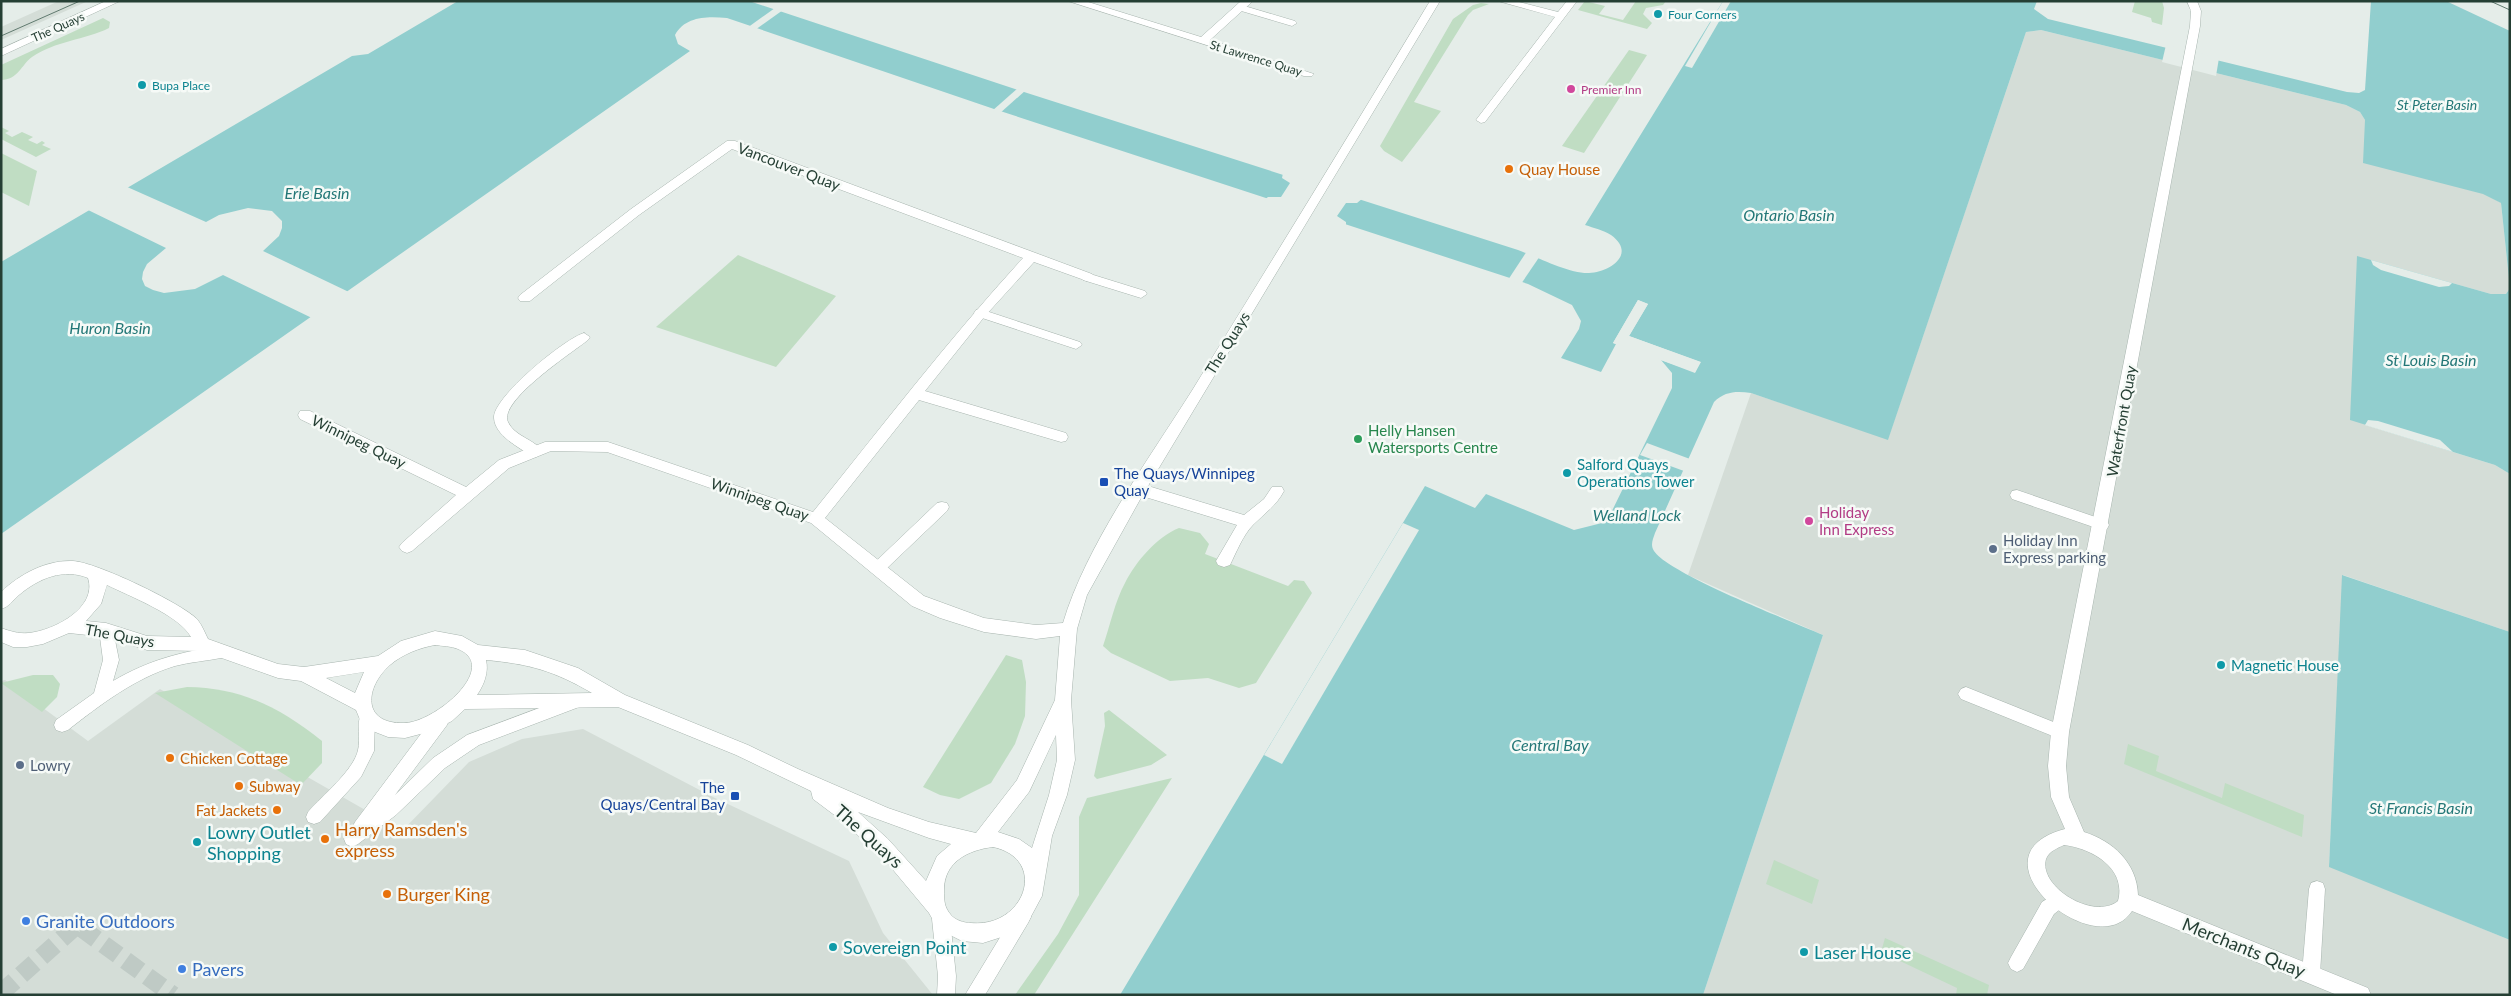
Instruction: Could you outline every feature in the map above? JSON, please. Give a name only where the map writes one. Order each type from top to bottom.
[{"type":"street","name":"The Quays","points":[[1,53],[114,1]]},
{"type":"street","name":"St Lawrence Quay","points":[[1073,1],[1308,74]]},
{"type":"street","name":"The Quays","points":[[1035,880],[1043,836],[1058,795],[1066,760],[1063,700],[1069,628],[1079,595],[1094,565],[1138,490],[1339,162],[1435,1]]},
{"type":"street","name":"Waterfront Quay","points":[[2078,838],[2060,797],[2057,766],[2060,732],[2102,525],[2191,47],[2196,11],[2192,1]]},
{"type":"street","name":"St Lawrence Quay","points":[[1203,41],[1245,5]]},
{"type":"street","name":"Vancouver Quay","points":[[525,298],[635,212],[731,144],[1086,278]]},
{"type":"street","points":[[816,519],[980,312],[1031,257]]},
{"type":"street","points":[[914,393],[1061,437]]},
{"type":"street","name":"Winnipeg Quay","points":[[305,415],[467,494]]},
{"type":"street","name":"Winnipeg Quay","points":[[407,547],[504,464],[550,446],[608,447],[816,519],[918,601],[984,625],[1036,632],[1069,628]]},
{"type":"street","points":[[1138,490],[1246,522]]},
{"type":"street","points":[[1224,561],[1246,522],[1269,503],[1277,492]]},
{"type":"street","points":[[2,603],[19,586],[36,576],[54,569],[76,567],[92,572],[96,576],[162,603],[191,623],[202,644]]},
{"type":"street","points":[[1,649],[20,641],[45,637],[68,626],[81,616],[92,603],[99,587],[96,576]]},
{"type":"street","name":"The Quays","points":[[68,626],[106,630],[147,643],[202,644],[220,652],[278,671],[304,674],[382,662]]},
{"type":"street","points":[[1,635],[20,641]]},
{"type":"street","points":[[435,638],[451,638],[466,643],[476,652],[480,663],[479,676],[474,689],[464,702],[442,720],[406,731],[390,731],[377,727],[364,712],[363,691],[370,676],[382,662],[398,650],[416,642],[435,638]]},
{"type":"street","name":"The Quays","points":[[476,652],[525,658],[562,670],[619,700],[742,750],[792,775],[903,822],[978,840],[1023,786],[1034,768],[1063,700]]},
{"type":"street","name":"The Quays","points":[[304,674],[364,712]]},
{"type":"street","name":"The Quays","points":[[464,702],[619,700]]},
{"type":"street","name":"The Quays","points":[[792,775],[829,800],[882,845],[902,864],[939,914]]},
{"type":"street","points":[[2064,837],[2078,838],[2091,842],[2115,860],[2128,883],[2127,900],[2116,914],[2103,917],[2088,916],[2072,911],[2058,901],[2039,877],[2038,854],[2043,845],[2052,839],[2064,837]]},
{"type":"street","points":[[993,839],[1014,845],[1028,858],[1035,880],[1027,908],[1014,922],[988,934],[966,934],[948,925],[939,914],[933,890],[936,876],[943,863],[958,849],[978,840],[993,839]]},
{"type":"street","name":"Merchants Quay","points":[[2127,900],[2361,995]]},
{"type":"lane","points":[[1503,1],[1562,16]]},
{"type":"lane","points":[[1481,120],[1572,1]]},
{"type":"lane","points":[[1245,5],[1292,23]]},
{"type":"lane","points":[[1086,278],[1141,294]]},
{"type":"lane","points":[[980,312],[1076,345]]},
{"type":"lane","points":[[536,452],[507,430],[500,418],[501,406],[514,391],[584,337]]},
{"type":"lane","points":[[2016,495],[2102,525]]},
{"type":"lane","points":[[878,568],[942,507]]},
{"type":"lane","points":[[101,695],[111,660],[106,630]]},
{"type":"lane","points":[[62,725],[101,695],[125,681],[173,660],[220,652]]},
{"type":"lane","points":[[1966,694],[2060,732]]},
{"type":"lane","points":[[442,720],[352,839],[390,810],[439,764],[473,740],[577,701]]},
{"type":"lane","points":[[314,817],[355,772],[366,751],[364,712]]},
{"type":"lane","points":[[2311,974],[2316,889]]},
{"type":"lane","points":[[2017,963],[2038,923],[2048,908],[2058,901]]},
{"type":"lane","points":[[974,995],[1027,908]]},
{"type":"lane","points":[[939,914],[947,976],[946,995]]},
{"type":"shaded area","points":[[59,1],[88,1],[1,40],[1,27]]},
{"type":"shaded area","points":[[2041,30],[2346,105],[2360,112],[2365,120],[2501,203],[2510,288],[2506,294],[2491,294],[2371,260],[2365,425],[2495,465],[2510,474],[2510,632],[2343,575],[2329,866],[2510,940],[2510,995],[1703,995],[1823,635],[1688,575],[1751,393],[1888,439],[2026,32]]},
{"type":"shaded area","points":[[5,680],[88,741],[160,689],[283,763],[402,831],[469,762],[522,739],[583,729],[715,798],[849,861],[883,933],[933,995],[1,995],[1,681]]},
{"type":"green space","points":[[1585,1],[1605,6],[1599,14],[1623,20],[1636,1],[1666,1],[1663,5],[1646,8],[1643,14],[1652,23],[1647,29],[1578,10]]},
{"type":"green space","points":[[2135,1],[2162,1],[2164,8],[2162,25],[2152,22],[2151,18],[2132,12]]},
{"type":"green space","points":[[1489,4],[1473,10],[1468,15],[1414,102],[1441,111],[1402,162],[1384,151],[1380,146],[1453,19],[1473,5]]},
{"type":"green space","points":[[103,18],[110,22],[109,28],[50,47],[28,60],[11,78],[1,80],[1,65]]},
{"type":"green space","points":[[1629,50],[1647,55],[1584,153],[1562,146]]},
{"type":"green space","points":[[1,127],[9,131],[5,133],[12,137],[22,132],[33,137],[28,140],[37,144],[42,141],[45,143],[42,145],[51,149],[36,157],[1,139]]},
{"type":"green space","points":[[1,153],[37,171],[29,206],[1,192]]},
{"type":"green space","points":[[738,255],[836,296],[776,367],[656,327]]},
{"type":"green space","points":[[1179,528],[1200,533],[1209,544],[1205,554],[1288,586],[1294,580],[1304,581],[1312,593],[1256,683],[1239,688],[1208,678],[1170,681],[1111,653],[1103,646],[1121,590],[1130,575],[1141,558],[1155,544]]},
{"type":"green space","points":[[1006,655],[1022,660],[1026,682],[1025,716],[1015,744],[991,783],[959,799],[940,795],[923,787]]},
{"type":"green space","points":[[33,675],[53,675],[60,684],[57,697],[42,712],[1,683]]},
{"type":"green space","points":[[187,687],[225,691],[275,709],[322,741],[322,763],[301,785],[155,693]]},
{"type":"green space","points":[[1109,710],[1167,755],[1151,765],[1097,779],[1094,776],[1105,726],[1104,713]]},
{"type":"green space","points":[[2128,744],[2159,756],[2156,771],[2222,798],[2225,783],[2304,815],[2302,837],[2124,764]]},
{"type":"green space","points":[[1172,778],[1034,995],[1015,995],[1058,934],[1079,895],[1079,817],[1087,798]]},
{"type":"green space","points":[[1774,860],[1819,880],[1812,904],[1766,884]]},
{"type":"green space","points":[[1885,938],[1989,985],[1987,995],[1956,995],[1957,988],[1881,952]]},
{"type":"water","points":[[458,1],[749,1],[1024,92],[1518,250],[1563,268],[1581,273],[1589,273],[1612,266],[1618,261],[1621,249],[1618,242],[1611,235],[1585,225],[1723,1],[2037,1],[2034,9],[2048,19],[2347,92],[2359,93],[2365,90],[2371,1],[2446,1],[2510,31],[2510,288],[2501,203],[2483,194],[2363,163],[2365,120],[2360,112],[2346,105],[2041,30],[2026,32],[1888,440],[1751,393],[1736,392],[1722,396],[1714,402],[1653,537],[1654,551],[1664,561],[1682,572],[1732,596],[1823,635],[1703,995],[1120,995],[1425,486],[1475,508],[1486,494],[1574,530],[1602,523],[1610,515],[1672,388],[1672,373],[1661,360],[1695,372],[1700,362],[1629,336],[1648,304],[1638,300],[1613,343],[1616,344],[1601,372],[1561,358],[1579,329],[1581,321],[1572,305],[1528,284],[994,109],[727,18],[705,17],[685,24],[675,35],[678,44],[690,51],[1,534],[1,262],[352,56],[368,54]]},
{"type":"water","name":"St Louis Basin","points":[[2357,256],[2491,294],[2506,294],[2510,288],[2510,474],[2495,465],[2350,420]]},
{"type":"water","name":"St Francis Basin","points":[[2342,575],[2510,632],[2510,940],[2329,867]]},
{"type":"pier","points":[[1723,1],[1731,1],[1692,68],[1685,66]]},
{"type":"pier","points":[[775,8],[783,10],[755,30],[747,28]]},
{"type":"pier","points":[[2166,45],[2219,58],[2216,76],[2162,62]]},
{"type":"pier","points":[[1018,88],[1026,90],[999,114],[992,111]]},
{"type":"pier","points":[[1283,173],[1363,198],[1357,203],[1346,203],[1337,216],[1346,222],[1346,227],[1264,200],[1268,197],[1281,197],[1290,183],[1282,178]]},
{"type":"pier","points":[[125,186],[206,222],[219,215],[248,208],[272,211],[282,221],[282,228],[279,236],[263,251],[351,293],[314,319],[223,275],[195,289],[164,293],[153,290],[145,286],[142,279],[143,272],[147,264],[166,248],[86,209]]},
{"type":"pier","points":[[1527,251],[1540,256],[1521,284],[1508,280]]},
{"type":"pier","points":[[2371,260],[2452,283],[2449,286],[2439,287],[2381,270],[2373,265]]},
{"type":"pier","points":[[1638,300],[1648,304],[1629,336],[1701,362],[1695,373],[1658,359],[1661,358],[1694,369],[1697,363],[1627,338],[1644,305],[1639,303],[1617,341],[1618,345],[1613,343]]},
{"type":"pier","points":[[2368,420],[2378,421],[2440,440],[2453,452],[2365,425]]},
{"type":"pier","points":[[1647,443],[1690,459],[1684,471],[1640,455]]},
{"type":"pier","points":[[1403,523],[1419,530],[1282,764],[1264,755]]},
{"type":"tunnel","points":[[1,993],[77,925],[173,995]]},
{"type":"tram line","points":[[1,36],[80,1]]},
{"type":"tram line","points":[[2490,1],[2510,10]]},
{"type":"place","name":"Four Corners","points":[[1658,14]]},
{"type":"place","name":"Bupa Place","points":[[142,85]]},
{"type":"place","name":"Premier Inn","points":[[1571,89]]},
{"type":"place","name":"Quay House","points":[[1509,169]]},
{"type":"place","name":"Helly Hansen Watersports Centre","points":[[1358,439]]},
{"type":"place","name":"Salford Quays Operations Tower","points":[[1567,473]]},
{"type":"place","name":"The Quays/Winnipeg Quay","points":[[1104,482]]},
{"type":"place","name":"Holiday Inn Express","points":[[1809,521]]},
{"type":"place","name":"Holiday Inn Express parking","points":[[1993,549]]},
{"type":"place","name":"Magnetic House","points":[[2221,665]]},
{"type":"place","name":"Chicken Cottage","points":[[170,758]]},
{"type":"place","name":"Lowry","points":[[20,765]]},
{"type":"place","name":"Subway","points":[[239,786]]},
{"type":"place","name":"The Quays/Central Bay","points":[[735,796]]},
{"type":"place","name":"Fat Jackets","points":[[277,810]]},
{"type":"place","name":"Harry Ramsden's express","points":[[325,839]]},
{"type":"place","name":"Lowry Outlet Shopping","points":[[197,842]]},
{"type":"place","name":"Burger King","points":[[387,894]]},
{"type":"place","name":"Granite Outdoors","points":[[26,921]]},
{"type":"place","name":"Sovereign Point","points":[[833,947]]},
{"type":"place","name":"Laser House","points":[[1804,952]]},
{"type":"place","name":"Pavers","points":[[182,969]]},
{"type":"water label","name":"St Peter Basin","points":[[2437,104]]},
{"type":"water label","name":"Erie Basin","points":[[317,192]]},
{"type":"water label","name":"Ontario Basin","points":[[1789,214]]},
{"type":"water label","name":"Huron Basin","points":[[110,327]]},
{"type":"water label","name":"Welland Lock","points":[[1637,514]]},
{"type":"water label","name":"Central Bay","points":[[1550,744]]}]
